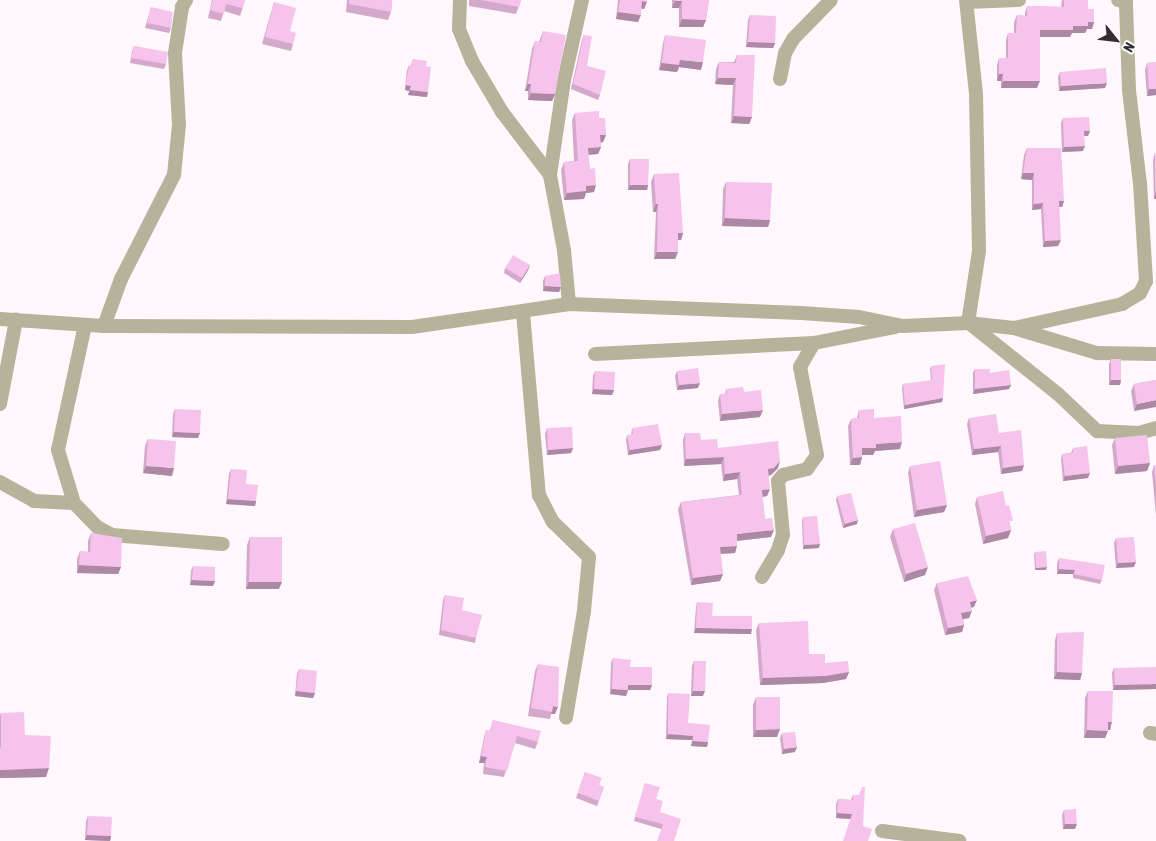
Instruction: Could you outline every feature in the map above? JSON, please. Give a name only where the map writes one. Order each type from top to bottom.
[{"type":"street","points":[[104,326],[121,279],[174,175],[179,125],[175,53],[182,7],[186,0]]},
{"type":"street","points":[[460,0],[459,29],[472,62],[502,112],[550,175]]},
{"type":"street","points":[[569,304],[564,250],[550,175],[564,80],[582,0]]},
{"type":"street","points":[[780,79],[785,53],[793,39],[831,0]]},
{"type":"street","points":[[968,323],[979,251],[976,94],[966,1],[1019,0]]},
{"type":"street","points":[[1014,328],[1122,304],[1140,293],[1146,281],[1140,184],[1129,90],[1126,2],[1118,0]]},
{"type":"street","points":[[0,319],[104,326],[412,326],[523,312],[569,304],[801,313],[858,317],[903,326]]},
{"type":"street","points":[[523,312],[539,495],[553,522],[588,557],[584,611],[566,717]]},
{"type":"street","points":[[0,404],[16,320]]},
{"type":"street","points":[[968,323],[1058,394],[1097,431],[1139,433],[1156,428]]},
{"type":"street","points":[[595,354],[814,343],[903,326],[968,323],[1014,328],[1097,353],[1156,354]]},
{"type":"street","points":[[85,325],[58,450],[74,503],[92,523],[112,534],[223,544]]},
{"type":"street","points":[[762,577],[778,550],[783,534],[778,481],[783,475],[807,469],[817,455],[800,367],[814,343]]},
{"type":"street","points":[[0,482],[34,501],[74,503]]},
{"type":"street","points":[[882,831],[959,841]]},
{"type":"building","points":[[213,0],[245,0],[243,8],[226,4],[224,14],[210,10]]},
{"type":"building","points":[[349,0],[392,0],[391,12],[349,4]]},
{"type":"building","points":[[481,0],[521,0],[519,7]]},
{"type":"building","points":[[620,0],[647,0],[647,2],[642,1],[641,15],[618,12]]},
{"type":"building","points":[[675,0],[709,0],[706,20],[682,19],[682,1]]},
{"type":"building","points":[[1064,0],[1088,0],[1088,9],[1094,9],[1094,22],[1088,22],[1088,26],[1073,26],[1073,30],[1040,30],[1040,81],[1003,81],[1003,74],[999,74],[999,58],[1008,58],[1008,33],[1016,33],[1017,15],[1027,16],[1027,6],[1064,7]]},
{"type":"building","points":[[274,2],[296,8],[290,31],[296,33],[293,44],[265,37]]},
{"type":"building","points":[[151,7],[173,12],[171,28],[147,23]]},
{"type":"building","points":[[750,15],[776,16],[775,43],[748,42]]},
{"type":"building","points":[[543,31],[566,35],[555,94],[531,93],[531,84],[528,84],[535,41],[541,42]]},
{"type":"building","points":[[584,35],[592,36],[587,66],[606,71],[600,95],[573,84]]},
{"type":"building","points":[[665,35],[706,40],[703,62],[680,60],[679,65],[662,63]]},
{"type":"building","points":[[134,46],[168,52],[166,64],[131,58]]},
{"type":"building","points":[[737,55],[755,55],[752,117],[734,116],[736,78],[718,78],[719,62],[736,63]]},
{"type":"building","points":[[413,59],[427,61],[426,66],[431,67],[428,92],[410,90],[411,86],[406,85],[409,65],[412,65]]},
{"type":"building","points":[[1156,62],[1156,89],[1149,89],[1147,63]]},
{"type":"building","points":[[1106,68],[1107,83],[1061,86],[1060,72]]},
{"type":"building","points":[[599,111],[599,118],[605,118],[606,135],[600,135],[601,147],[588,148],[590,169],[595,168],[596,185],[586,186],[586,191],[567,193],[564,162],[578,161],[575,113]]},
{"type":"building","points":[[1089,117],[1090,131],[1084,131],[1085,146],[1064,147],[1063,118]]},
{"type":"building","points":[[1027,148],[1061,148],[1064,201],[1059,201],[1061,240],[1045,241],[1043,203],[1034,204],[1034,173],[1023,173]]},
{"type":"building","points":[[630,159],[649,159],[648,185],[630,185]]},
{"type":"building","points":[[679,173],[683,233],[678,233],[678,252],[657,252],[658,204],[656,204],[654,174]]},
{"type":"building","points":[[726,182],[772,183],[770,220],[725,218]]},
{"type":"building","points":[[513,255],[530,265],[522,278],[505,268]]},
{"type":"building","points":[[560,273],[561,287],[545,286],[545,276]]},
{"type":"building","points":[[1111,359],[1121,359],[1121,380],[1111,380]]},
{"type":"building","points":[[945,364],[943,398],[905,405],[903,384],[932,380],[931,366]]},
{"type":"building","points":[[698,368],[700,383],[679,385],[677,371]]},
{"type":"building","points":[[975,369],[990,369],[990,373],[1009,370],[1011,385],[975,389]]},
{"type":"building","points":[[595,371],[615,372],[614,390],[594,389]]},
{"type":"building","points":[[1156,380],[1156,400],[1137,404],[1134,384]]},
{"type":"building","points":[[743,387],[744,392],[761,390],[763,410],[722,414],[720,394],[727,393],[726,389]]},
{"type":"building","points":[[175,409],[201,410],[200,433],[174,432]]},
{"type":"building","points":[[874,409],[874,418],[901,416],[902,442],[876,444],[876,448],[862,448],[862,457],[853,458],[851,419],[859,418],[859,410]]},
{"type":"building","points":[[996,414],[999,433],[1021,430],[1024,465],[1003,468],[1001,446],[974,449],[969,418]]},
{"type":"building","points":[[658,424],[662,445],[630,450],[627,435],[633,434],[632,428]]},
{"type":"building","points":[[572,427],[573,448],[548,450],[547,428]]},
{"type":"building","points":[[685,433],[700,433],[701,440],[717,439],[718,448],[778,441],[780,461],[774,468],[768,469],[770,489],[762,490],[765,519],[772,518],[774,530],[737,534],[737,546],[720,547],[723,574],[693,578],[681,502],[742,495],[740,472],[725,474],[724,457],[686,459]]},
{"type":"building","points":[[1147,435],[1150,463],[1118,466],[1115,438]]},
{"type":"building","points":[[148,439],[176,441],[174,468],[146,466]]},
{"type":"building","points":[[1087,446],[1090,473],[1065,476],[1062,454],[1073,453],[1073,448]]},
{"type":"building","points":[[940,461],[947,505],[917,510],[910,466]]},
{"type":"building","points":[[1154,465],[1156,465],[1156,486]]},
{"type":"building","points":[[231,469],[247,470],[246,484],[258,485],[256,501],[228,499]]},
{"type":"building","points":[[1003,491],[1006,506],[1009,505],[1013,521],[1009,521],[1011,530],[986,536],[977,497]]},
{"type":"building","points":[[851,493],[858,520],[845,524],[837,496]]},
{"type":"building","points":[[817,516],[820,544],[804,545],[803,517]]},
{"type":"building","points":[[915,523],[928,567],[906,574],[893,529]]},
{"type":"building","points":[[91,533],[122,538],[121,567],[79,565],[80,551],[90,552]]},
{"type":"building","points":[[250,537],[282,537],[282,582],[249,582]]},
{"type":"building","points":[[1134,537],[1136,562],[1118,563],[1116,538]]},
{"type":"building","points":[[1046,551],[1047,567],[1036,568],[1035,552]]},
{"type":"building","points":[[1059,558],[1105,565],[1102,580],[1074,574],[1075,570],[1059,569]]},
{"type":"building","points":[[193,566],[215,567],[215,581],[192,580]]},
{"type":"building","points":[[968,576],[977,600],[970,602],[972,611],[961,613],[964,625],[948,628],[937,583]]},
{"type":"building","points":[[445,595],[464,598],[462,610],[482,615],[476,638],[441,630]]},
{"type":"building","points":[[697,602],[713,603],[712,616],[752,616],[752,629],[696,628]]},
{"type":"building","points":[[808,621],[809,654],[825,654],[825,663],[848,661],[849,672],[826,676],[763,678],[759,623]]},
{"type":"building","points":[[1084,632],[1082,673],[1057,672],[1057,633]]},
{"type":"building","points":[[613,658],[631,660],[630,667],[652,667],[652,685],[628,685],[628,690],[612,689]]},
{"type":"building","points":[[694,661],[706,661],[705,691],[693,691]]},
{"type":"building","points":[[538,664],[559,667],[558,707],[553,706],[552,712],[531,708]]},
{"type":"building","points":[[1156,667],[1156,684],[1115,685],[1114,668]]},
{"type":"building","points":[[299,669],[317,671],[315,693],[296,691]]},
{"type":"building","points":[[1088,691],[1113,691],[1112,722],[1108,722],[1108,731],[1087,730]]},
{"type":"building","points":[[668,693],[690,694],[688,723],[710,725],[708,742],[693,741],[693,736],[668,734]]},
{"type":"building","points":[[756,697],[780,697],[780,729],[756,730]]},
{"type":"building","points":[[24,712],[25,735],[51,736],[49,768],[0,770],[1,713]]},
{"type":"building","points":[[493,720],[541,731],[538,742],[517,736],[507,771],[485,767],[487,757],[481,756],[486,730],[491,731]]},
{"type":"building","points":[[795,732],[797,747],[784,749],[782,733]]},
{"type":"building","points":[[585,772],[602,778],[599,785],[604,787],[599,801],[578,793]]},
{"type":"building","points":[[645,783],[660,787],[656,799],[663,801],[660,812],[681,819],[674,841],[657,841],[663,824],[635,817]]},
{"type":"building","points":[[862,787],[865,787],[863,826],[872,829],[868,841],[843,841],[852,814],[837,813],[838,799],[853,800],[853,795],[859,795]]},
{"type":"building","points":[[1076,809],[1077,824],[1065,824],[1064,810]]},
{"type":"building","points":[[88,816],[112,817],[111,836],[87,835]]}]
